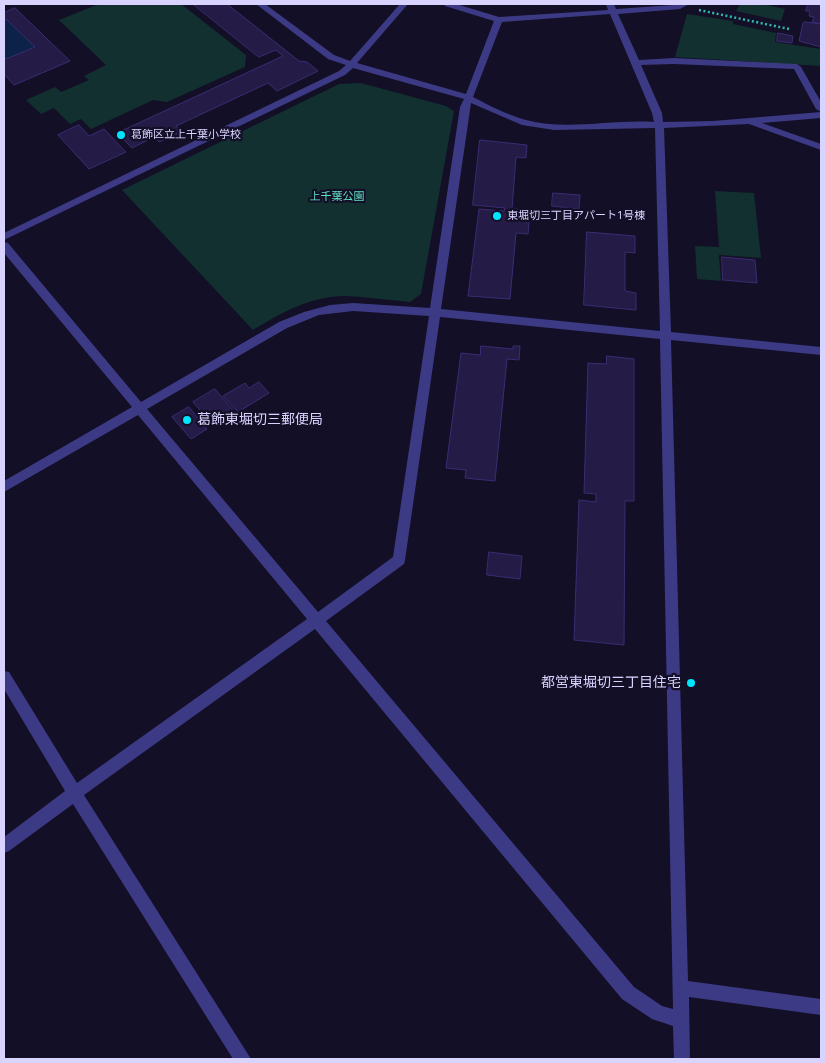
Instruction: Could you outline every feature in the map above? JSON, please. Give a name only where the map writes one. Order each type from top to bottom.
[{"type":"street","points":[[4,237],[342,73],[404,4]]},
{"type":"street","points":[[448,4],[499,20],[612,8],[680,7],[685,4]]},
{"type":"street","points":[[266,5],[331,57],[351,65],[469,98],[493,110],[539,126],[660,125],[821,115]]},
{"type":"street","points":[[612,8],[660,125],[682,1059]]},
{"type":"street","points":[[4,846],[74,792],[318,620],[399,560],[465,107],[499,20]]},
{"type":"street","points":[[636,64],[674,61],[797,67],[821,109]]},
{"type":"street","points":[[747,121],[821,147]]},
{"type":"street","points":[[4,246],[628,993],[658,1013],[681,1020]]},
{"type":"street","points":[[4,487],[283,325],[305,314],[347,305],[666,334],[821,351]]},
{"type":"street","points":[[4,677],[74,792],[243,1059]]},
{"type":"street","points":[[680,988],[821,1007]]},
{"type":"path","points":[[699,10],[789,29]]},
{"type":"green space","points":[[99,4],[181,4],[246,55],[245,67],[167,102],[153,100],[91,129],[81,119],[70,124],[54,108],[41,114],[26,100],[55,87],[61,92],[89,80],[84,76],[106,65],[59,20]]},
{"type":"green space","points":[[740,4],[762,4],[785,9],[781,21],[736,11]]},
{"type":"green space","points":[[687,14],[733,21],[733,24],[776,33],[775,42],[821,49],[821,66],[675,57]]},
{"type":"green space","name":"上千葉公園","points":[[361,83],[446,106],[454,111],[421,294],[410,302],[345,296],[320,299],[285,312],[253,330],[122,190],[339,84]]},
{"type":"green space","points":[[715,191],[754,193],[761,258],[719,255],[721,281],[697,279],[695,246],[719,247]]},
{"type":"water","points":[[6,19],[35,47],[6,59],[4,57],[4,20]]},
{"type":"building","points":[[193,4],[227,4],[299,61],[307,62],[318,71],[277,91],[268,83],[176,126],[182,132],[159,142],[154,137],[132,148],[117,133],[283,56],[276,50],[259,57]]},
{"type":"building","points":[[808,4],[821,4],[821,24],[812,22],[814,17],[809,16],[810,11],[806,11]]},
{"type":"building","points":[[15,8],[70,61],[14,85],[4,74],[4,57],[6,59],[35,47],[6,19],[4,20],[4,13]]},
{"type":"building","points":[[803,23],[821,24],[821,47],[799,41]]},
{"type":"building","points":[[778,33],[793,36],[792,43],[777,41]]},
{"type":"building","points":[[79,125],[89,136],[104,129],[126,152],[89,169],[58,135]]},
{"type":"building","name":"東堀切三丁目アパート1号棟","points":[[480,140],[527,145],[526,158],[516,157],[512,209],[518,209],[517,221],[529,222],[528,234],[516,233],[510,299],[468,296],[479,209],[504,211],[505,208],[473,205]]},
{"type":"building","points":[[553,193],[580,195],[579,209],[552,206]]},
{"type":"building","points":[[587,232],[635,236],[635,253],[625,252],[625,291],[636,293],[636,310],[584,305]]},
{"type":"building","points":[[722,257],[755,260],[757,283],[723,280]]},
{"type":"building","points":[[481,346],[513,349],[513,346],[520,346],[519,360],[507,359],[495,481],[465,478],[466,470],[446,468],[461,353],[480,355]]},
{"type":"building","points":[[607,356],[634,359],[634,501],[625,501],[624,645],[574,640],[579,500],[596,502],[596,494],[584,493],[588,363],[606,364]]},
{"type":"building","points":[[259,382],[269,393],[238,412],[223,396],[245,383],[249,388]]},
{"type":"building","points":[[215,389],[235,412],[214,426],[193,402]]},
{"type":"building","points":[[189,407],[207,429],[191,439],[172,417]]},
{"type":"building","points":[[489,552],[522,556],[520,579],[487,575]]},
{"type":"place","name":"葛飾区立上千葉小学校","points":[[121,135]]},
{"type":"place","name":"東堀切三丁目アパート1号棟","points":[[497,216]]},
{"type":"place","name":"葛飾東堀切三郵便局","points":[[187,420]]},
{"type":"place","name":"都営東堀切三丁目住宅","points":[[691,683]]}]
